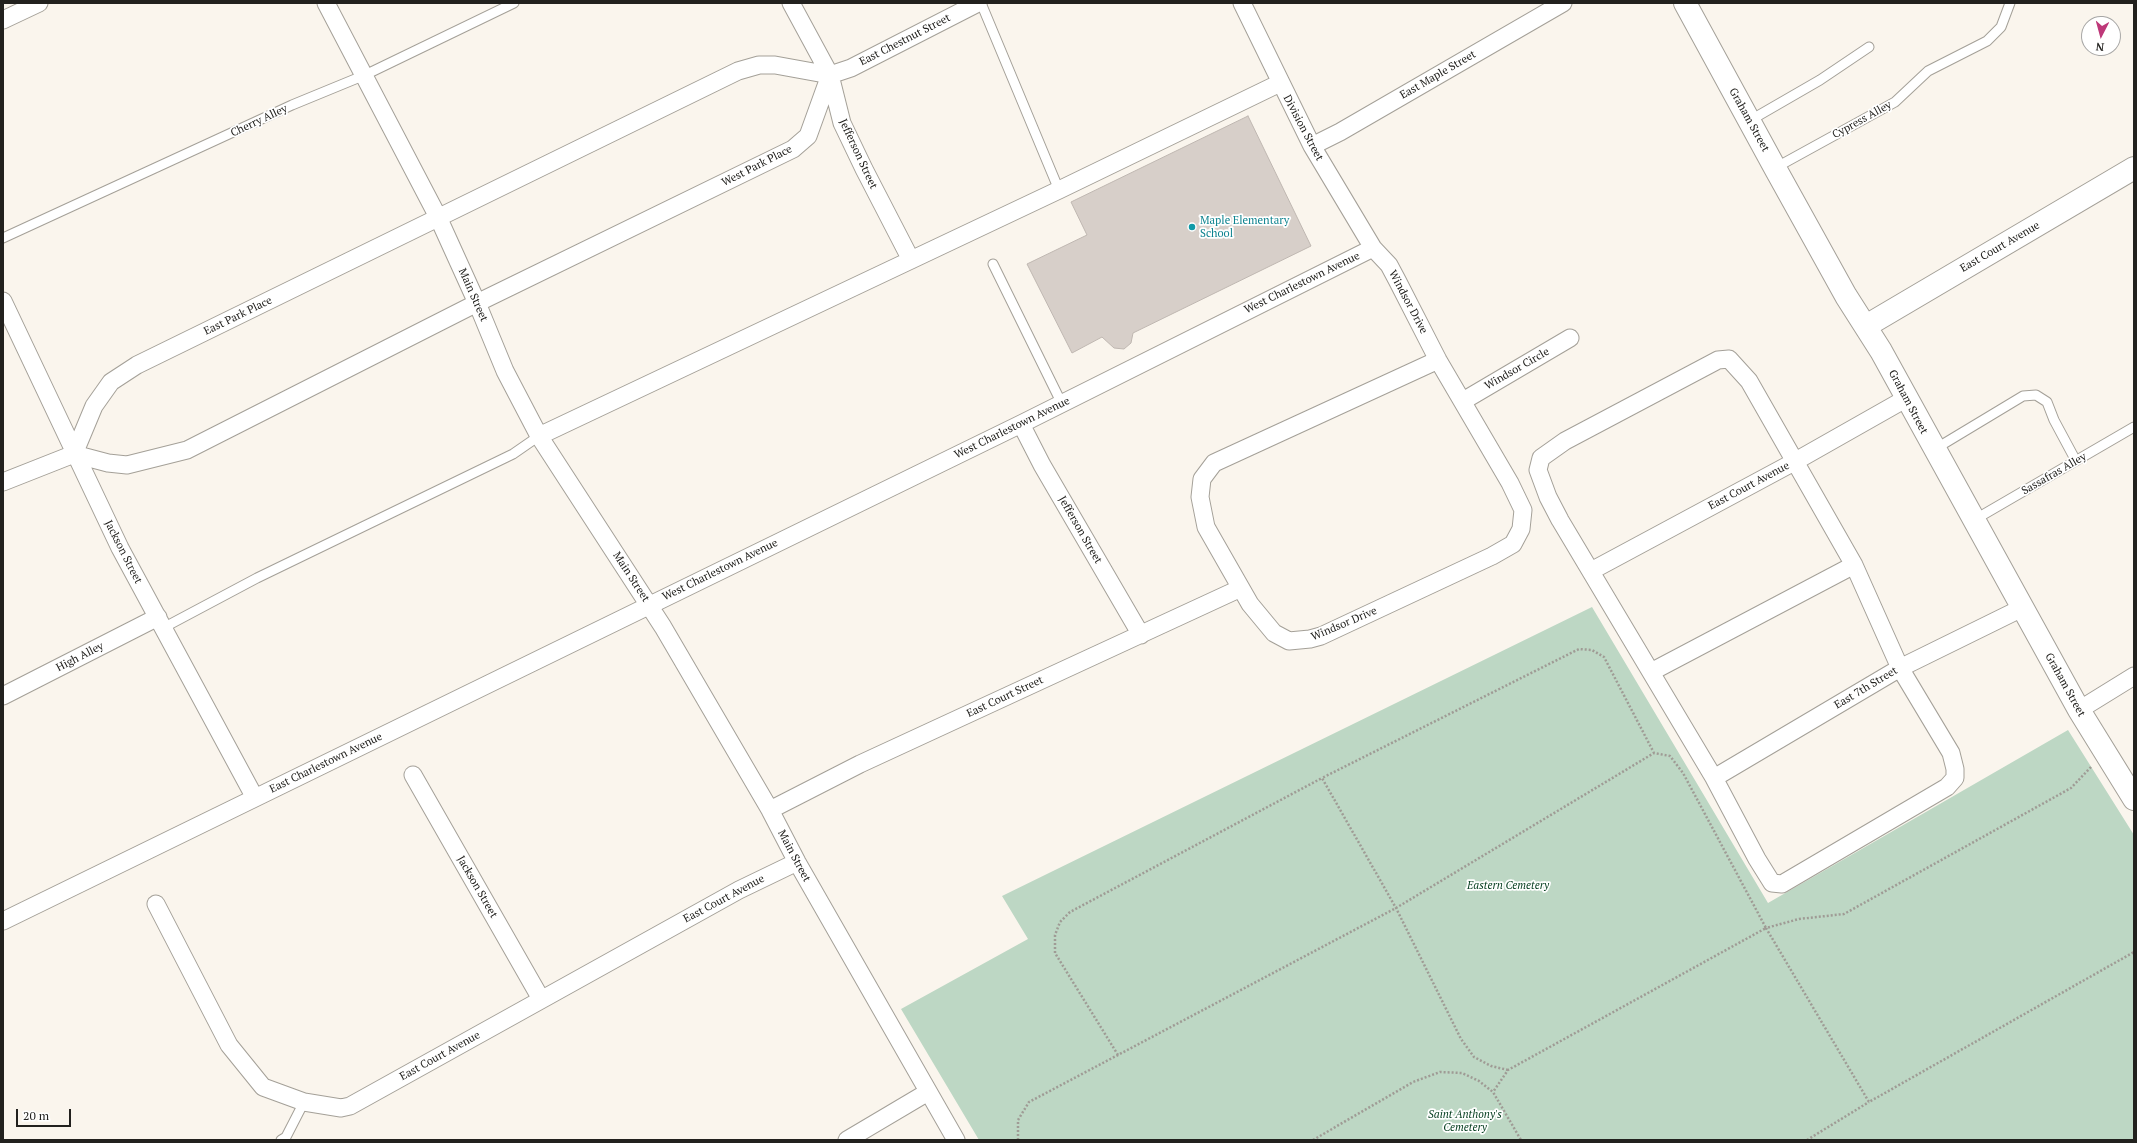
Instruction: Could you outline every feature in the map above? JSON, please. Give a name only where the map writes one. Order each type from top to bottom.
[{"type":"street","points":[[3,20],[39,3]]},
{"type":"street","name":"Main Street","points":[[326,3],[438,217],[477,303],[505,371],[539,436],[649,605],[770,810],[796,862],[956,1140]]},
{"type":"street","name":"Jefferson Street","points":[[791,3],[830,75],[842,123],[911,260]]},
{"type":"street","name":"East Chestnut Street","points":[[830,75],[851,68],[978,3]]},
{"type":"street","name":"Division Street","points":[[1242,3],[1312,146],[1373,248]]},
{"type":"street","name":"East Maple Street","points":[[1312,146],[1340,132],[1563,3]]},
{"type":"street","name":"Graham Street","points":[[1685,3],[1846,296],[1866,326],[1907,398],[2079,710],[2134,799]]},
{"type":"street","points":[[438,217],[738,71],[759,65],[774,64],[830,75]]},
{"type":"street","name":"West Park Place","points":[[477,303],[793,149],[808,136],[830,75]]},
{"type":"street","points":[[539,436],[1059,190],[1280,83]]},
{"type":"street","name":"East Court Avenue","points":[[1866,326],[2134,168]]},
{"type":"street","name":"East Park Place","points":[[74,454],[94,406],[111,382],[131,369],[438,217]]},
{"type":"street","name":"Windsor Drive","points":[[1373,248],[1389,265],[1398,280],[1438,360],[1510,482],[1523,510],[1521,529],[1513,544],[1492,556],[1321,636],[1310,640],[1289,641],[1274,633],[1250,604],[1206,527],[1200,497],[1202,479],[1214,463],[1438,360]]},
{"type":"street","name":"West Charlestown Avenue","points":[[649,605],[1062,404],[1373,248]]},
{"type":"street","name":"Jackson Street","points":[[3,301],[74,454],[120,548],[255,798]]},
{"type":"street","points":[[3,482],[74,454],[108,463],[127,465],[188,450],[477,303]]},
{"type":"street","name":"Windsor Circle","points":[[1463,401],[1570,338]]},
{"type":"street","points":[[1718,360],[1729,360],[1749,381],[1854,565],[1900,668],[1951,753],[1955,778],[1947,786],[1782,884],[1772,883],[1714,778],[1557,514],[1538,470],[1541,458],[1565,441],[1718,360]]},
{"type":"street","name":"East Court Avenue","points":[[1591,571],[1794,462],[1907,398]]},
{"type":"street","name":"Jefferson Street","points":[[1021,424],[1042,465],[1141,635]]},
{"type":"street","points":[[1651,672],[1854,565]]},
{"type":"street","name":"East Court Street","points":[[770,810],[860,764],[1241,588]]},
{"type":"street","name":"East Charlestown Avenue","points":[[3,921],[649,605]]},
{"type":"street","name":"East 7th Street","points":[[1714,778],[1900,668],[2022,608]]},
{"type":"street","name":"High Alley","points":[[3,696],[160,623]]},
{"type":"street","points":[[2079,710],[2134,676]]},
{"type":"street","name":"Jackson Street","points":[[413,775],[541,999]]},
{"type":"street","name":"East Court Avenue","points":[[156,904],[229,1046],[263,1087],[304,1102],[340,1108],[350,1106],[738,890],[796,862]]},
{"type":"street","points":[[847,1140],[928,1092]]},
{"type":"lane","name":"Cherry Alley","points":[[3,238],[292,105],[365,75],[514,3]]},
{"type":"lane","points":[[981,3],[1059,190]]},
{"type":"lane","name":"Cypress Alley","points":[[1775,168],[1895,102],[1928,72],[1987,41],[2001,27],[2010,3]]},
{"type":"lane","points":[[1749,121],[1820,80],[1869,47]]},
{"type":"lane","points":[[994,264],[1062,404]]},
{"type":"lane","points":[[1934,449],[2023,396],[2036,395],[2047,402],[2054,420],[2076,461]]},
{"type":"lane","name":"Sassafras Alley","points":[[1974,520],[2134,427]]},
{"type":"lane","points":[[160,623],[257,578],[513,454],[539,436]]},
{"type":"lane","points":[[281,1140],[286,1137],[304,1102]]},
{"type":"path","points":[[1118,1055],[1055,953],[1055,935],[1060,922],[1070,912],[1322,778],[1579,649],[1592,650],[1604,658],[1654,753]]},
{"type":"path","points":[[1493,1092],[1508,1070],[1766,928],[1799,919],[1844,914],[2071,788],[2105,752]]},
{"type":"path","points":[[1018,1140],[1018,1120],[1029,1102],[1396,908],[1654,753],[1670,756],[1683,773],[1766,928],[1869,1102]]},
{"type":"path","points":[[1322,778],[1396,908],[1461,1039],[1474,1056],[1491,1066],[1508,1070]]},
{"type":"path","points":[[1807,1140],[1869,1102],[2134,952]]},
{"type":"path","points":[[1314,1140],[1413,1082],[1440,1072],[1462,1073],[1479,1081],[1493,1092],[1521,1140]]},
{"type":"green space","name":"Eastern Cemetery","points":[[1592,607],[1768,903],[2068,730],[2134,835],[2134,1140],[979,1140],[901,1009],[1028,939],[1002,896]]},
{"type":"building","name":"Maple Elementary School","points":[[1248,116],[1311,246],[1133,333],[1131,343],[1124,349],[1114,348],[1102,337],[1072,353],[1027,264],[1087,235],[1071,202]]},
{"type":"place","name":"Maple Elementary School","points":[[1192,227]]},
{"type":"park label","name":"Saint Anthony's Cemetery","points":[[1465,1121]]}]
